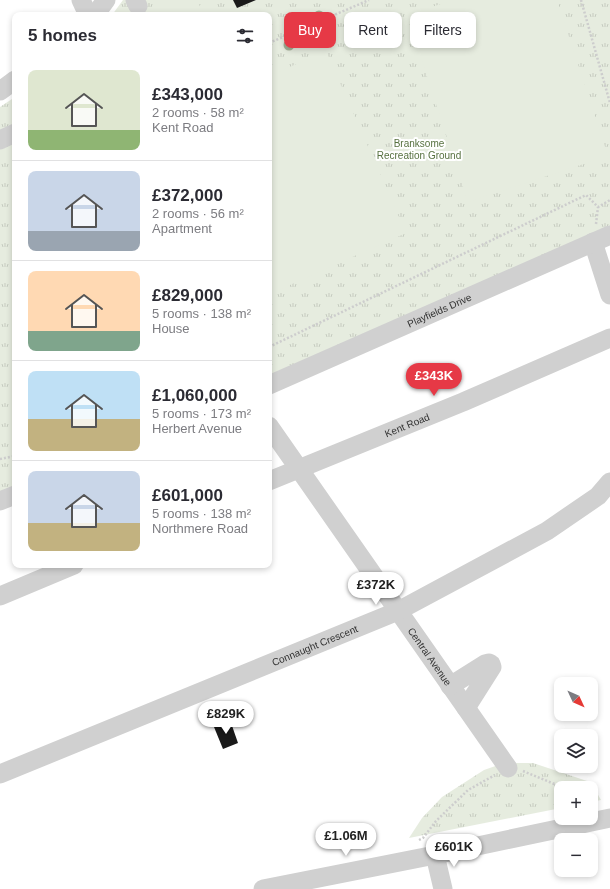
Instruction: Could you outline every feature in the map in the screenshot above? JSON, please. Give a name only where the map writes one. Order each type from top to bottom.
[{"type":"street","points":[[81,0],[87,12]]},
{"type":"street","points":[[97,12],[106,0]]},
{"type":"street","points":[[0,91],[12,82]]},
{"type":"street","points":[[0,140],[12,134]]},
{"type":"street","name":"Playfields Drive","points":[[272,383],[610,235]]},
{"type":"street","points":[[593,242],[610,295]]},
{"type":"street","name":"Kent Road","points":[[272,480],[463,402],[610,338]]},
{"type":"street","name":"Central Avenue","points":[[272,430],[508,768]]},
{"type":"street","name":"Connaught Crescent","points":[[0,774],[398,611],[547,531],[598,496],[610,482]]},
{"type":"street","points":[[0,501],[12,495]]},
{"type":"street","points":[[0,596],[67,568]]},
{"type":"street","points":[[450,686],[485,664],[491,664],[492,667],[466,708]]},
{"type":"street","points":[[263,889],[610,818]]},
{"type":"street","points":[[435,855],[443,889]]},
{"type":"path","points":[[272,42],[369,0]]},
{"type":"path","points":[[581,0],[610,103]]},
{"type":"path","points":[[272,346],[586,195],[598,207],[610,200]]},
{"type":"path","points":[[0,460],[12,457]]},
{"type":"path","points":[[417,841],[423,838],[436,820],[468,790],[508,768],[517,768],[554,784]]},
{"type":"green space","name":"Branksome Recreation Ground","points":[[123,0],[610,0],[610,230],[272,376],[272,12],[114,12]]},
{"type":"green space","points":[[157,0],[197,0],[203,12],[163,12]]},
{"type":"green space","points":[[453,0],[557,0],[608,156],[468,202],[418,48],[476,48],[476,12],[416,12]]},
{"type":"green space","points":[[410,14],[410,24],[407,15]]},
{"type":"green space","points":[[326,51],[406,233],[272,293],[272,75]]},
{"type":"green space","points":[[12,99],[12,489],[0,494],[0,107]]},
{"type":"green space","points":[[504,763],[533,763],[554,770],[554,773],[563,773],[587,781],[554,781],[554,809],[409,838],[422,818],[442,797],[484,770]]},
{"type":"building","points":[[233,0],[256,0],[237,8]]},
{"type":"building","points":[[230,720],[238,743],[223,749],[214,727]]}]
